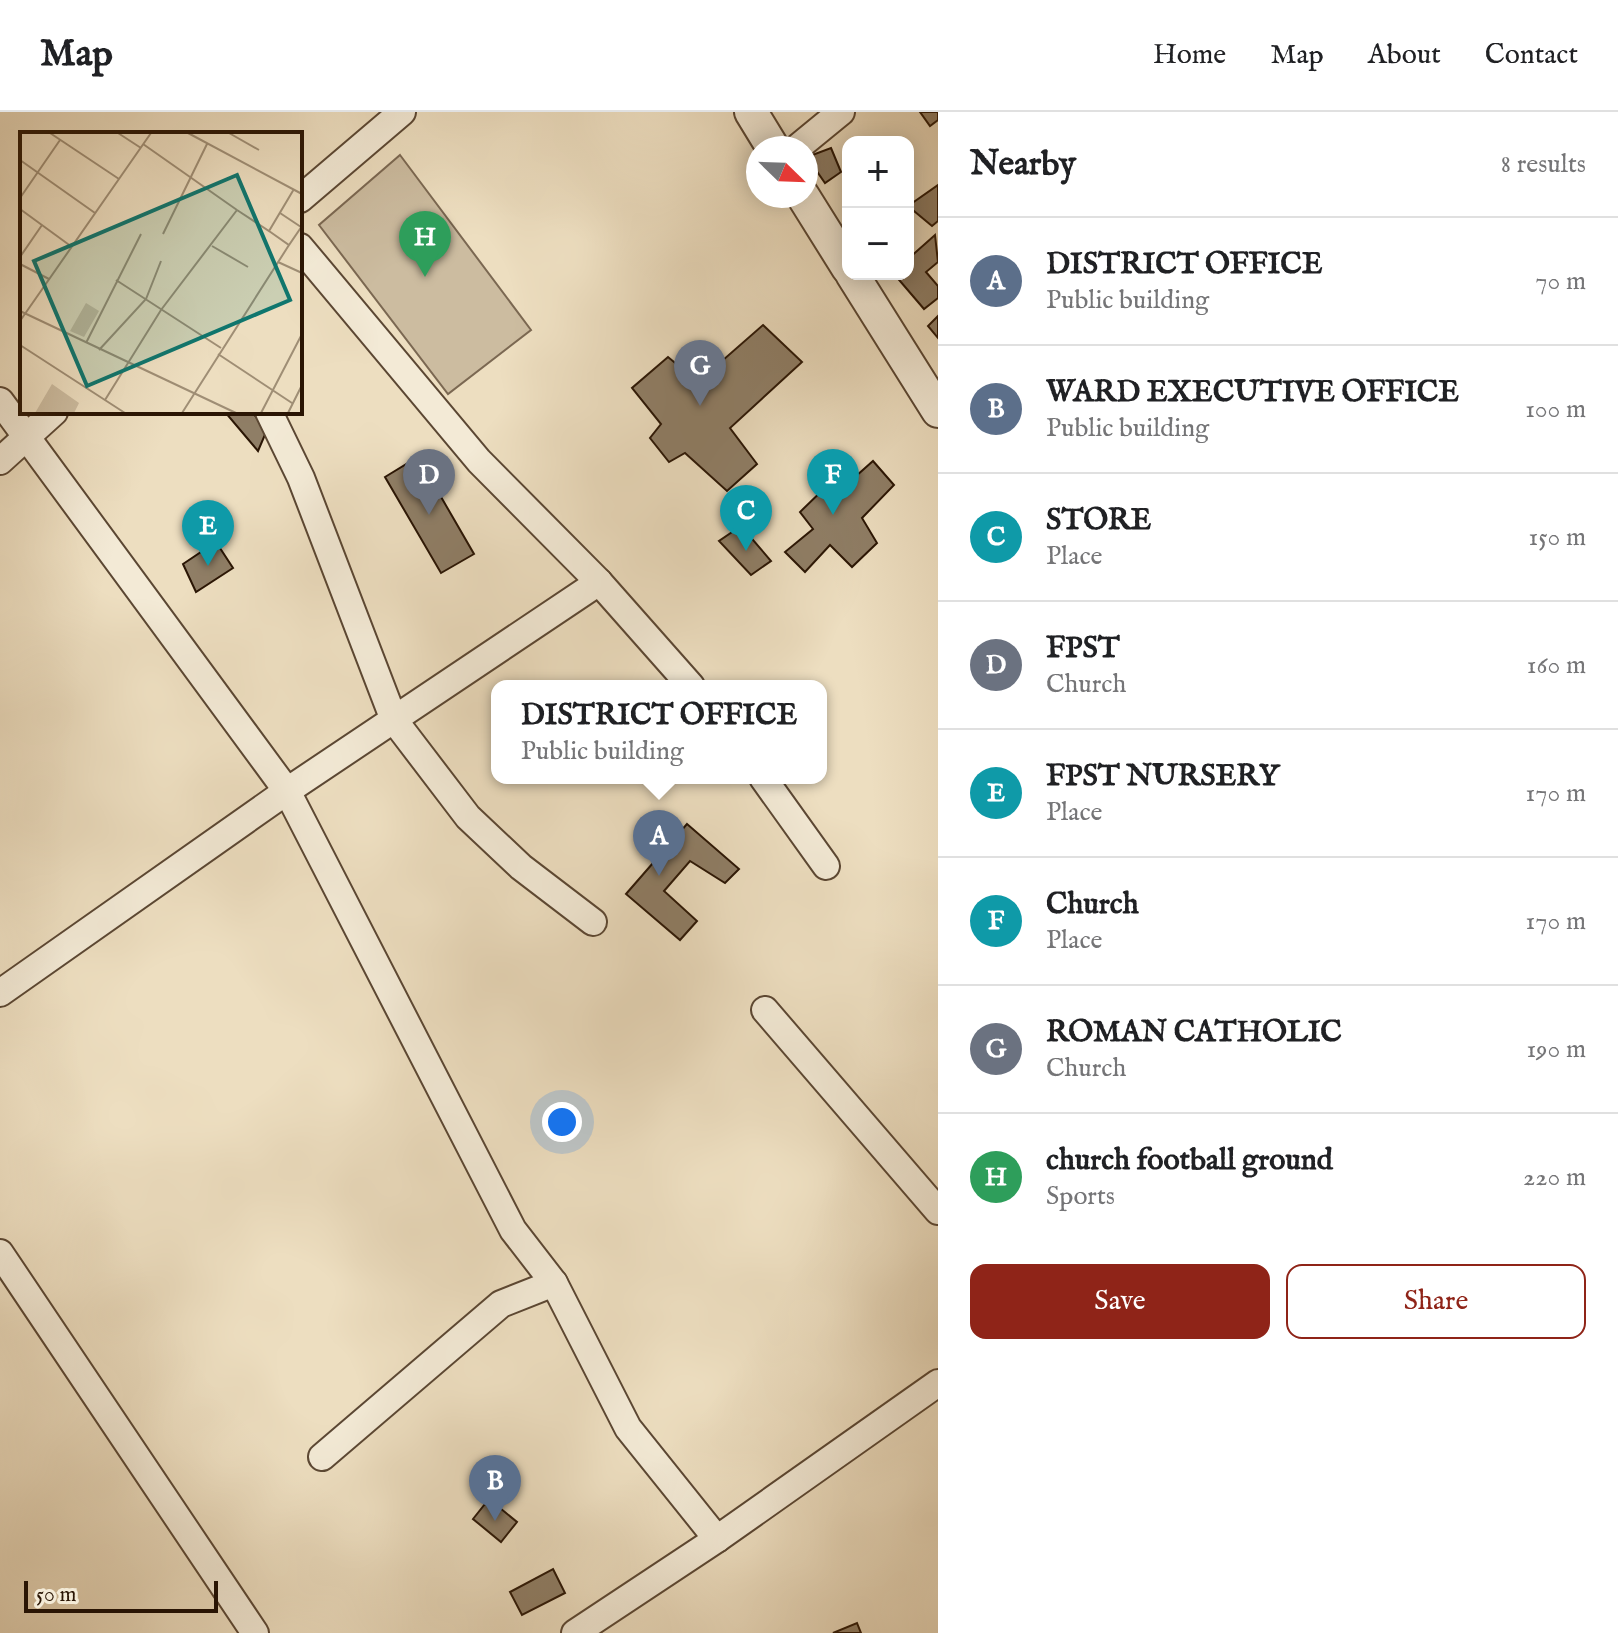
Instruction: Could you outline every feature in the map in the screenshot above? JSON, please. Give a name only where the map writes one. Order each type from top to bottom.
[{"type":"street","points":[[302,197],[402,112]]},
{"type":"street","points":[[751,112],[766,136]]},
{"type":"street","points":[[812,136],[841,112]]},
{"type":"street","points":[[810,208],[842,258]]},
{"type":"street","points":[[302,249],[479,461],[599,582],[686,680]]},
{"type":"street","points":[[856,280],[935,398]]},
{"type":"street","points":[[0,401],[24,439],[287,791],[513,1230],[554,1283],[628,1428],[717,1539]]},
{"type":"street","points":[[0,461],[52,414]]},
{"type":"street","points":[[270,414],[301,478],[394,720],[468,817],[521,867],[593,922]]},
{"type":"street","points":[[0,993],[287,791],[599,582]]},
{"type":"street","points":[[767,784],[826,866]]},
{"type":"street","points":[[765,1010],[938,1211]]},
{"type":"street","points":[[0,1253],[255,1633]]},
{"type":"street","points":[[322,1457],[501,1304],[554,1283]]},
{"type":"street","points":[[575,1633],[717,1539],[938,1383]]},
{"type":"shaded area","points":[[400,155],[531,330],[448,394],[319,225]]},
{"type":"building","points":[[920,112],[938,112],[938,120],[930,126]]},
{"type":"building","points":[[831,148],[841,172],[825,183],[818,173],[818,153]]},
{"type":"building","points":[[938,185],[938,221],[932,226],[914,211],[914,202]]},
{"type":"building","points":[[935,235],[938,262],[926,272],[938,286],[938,298],[924,309],[899,280],[914,280],[914,254]]},
{"type":"building","points":[[938,316],[938,338],[928,326]]},
{"type":"building","points":[[763,325],[802,362],[730,428],[757,464],[727,491],[685,453],[669,462],[650,438],[661,424],[632,388],[668,357],[698,382]]},
{"type":"building","points":[[227,414],[254,414],[267,430],[258,451]]},
{"type":"building","points":[[418,457],[474,554],[441,573],[385,477]]},
{"type":"building","points":[[873,461],[894,485],[862,518],[877,543],[852,567],[830,545],[805,572],[785,552],[813,529],[800,512],[831,482],[837,493]]},
{"type":"building","points":[[741,526],[771,561],[751,575],[719,541]]},
{"type":"building","points":[[216,542],[233,568],[196,592],[183,564]]},
{"type":"building","points":[[687,824],[739,869],[725,883],[690,861],[664,891],[697,921],[680,940],[626,894]]},
{"type":"building","points":[[489,1499],[517,1522],[501,1542],[473,1519]]},
{"type":"building","points":[[553,1569],[565,1593],[522,1615],[510,1592]]},
{"type":"building","points":[[857,1623],[861,1633],[833,1633]]},
{"type":"place","name":"church football ground","points":[[425,277]]},
{"type":"place","name":"ROMAN CATHOLIC","points":[[700,406]]},
{"type":"place","name":"FPST","points":[[429,515]]},
{"type":"place","name":"Church","points":[[833,515]]},
{"type":"place","name":"STORE","points":[[746,551]]},
{"type":"place","name":"FPST NURSERY","points":[[208,566]]},
{"type":"place","name":"DISTRICT OFFICE","points":[[659,876]]},
{"type":"place","name":"WARD EXECUTIVE OFFICE","points":[[495,1521]]}]
